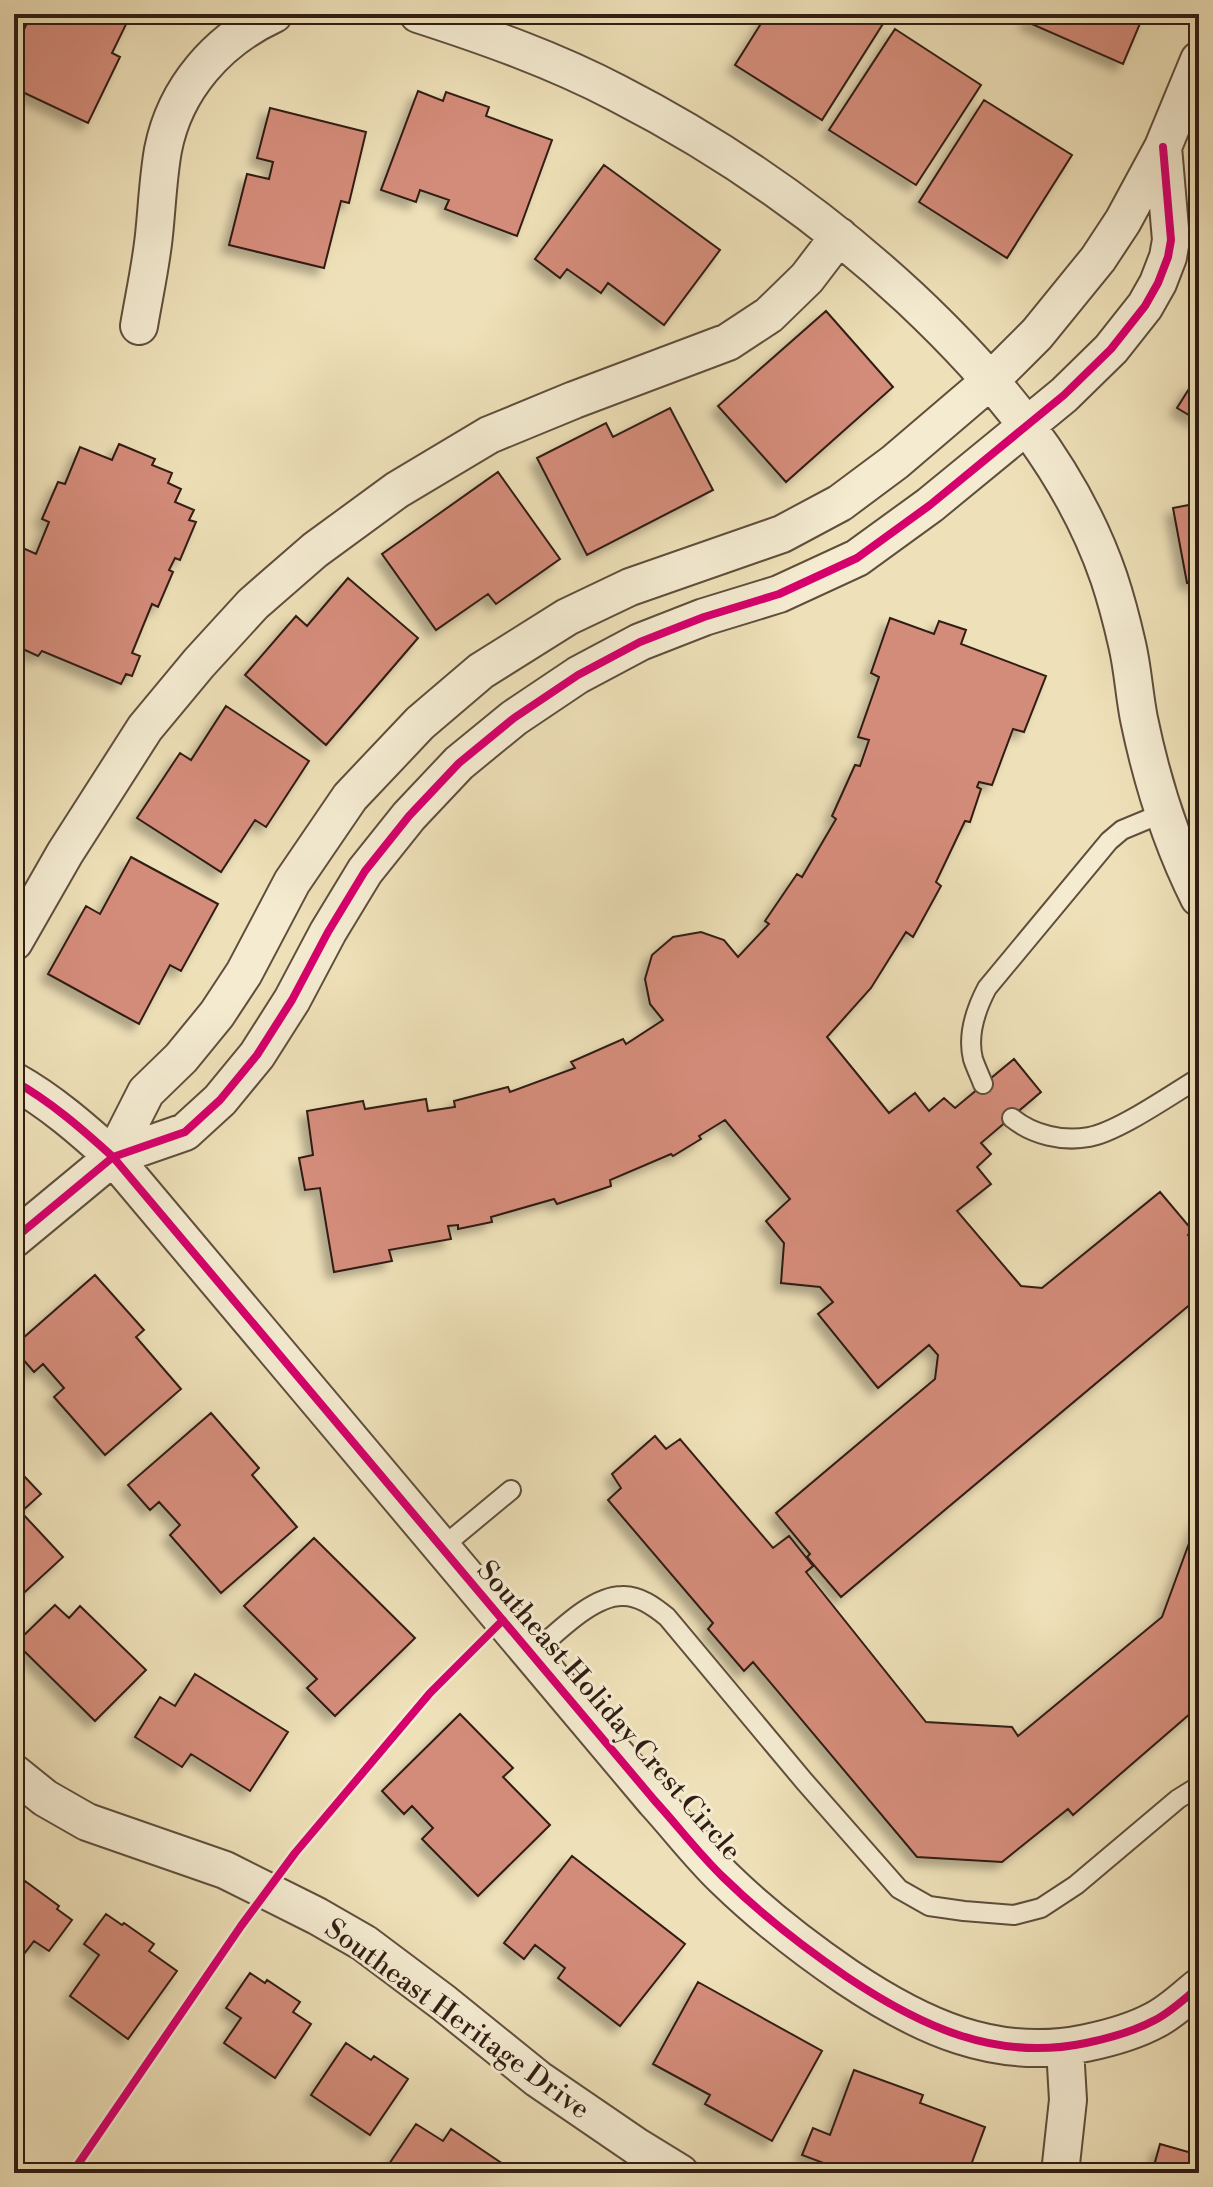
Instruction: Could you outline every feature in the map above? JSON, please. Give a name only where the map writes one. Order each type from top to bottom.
[{"type":"street","points":[[139,326],[164,149],[175,112],[194,77],[220,48],[251,24],[274,14]]},
{"type":"street","points":[[418,14],[519,49],[615,92],[708,142],[789,197],[866,257],[943,329],[991,380],[1053,463],[1082,512],[1109,577],[1128,645],[1139,717],[1163,813],[1199,898]]},
{"type":"street","points":[[113,1157],[146,1092],[181,1058],[217,1014],[244,973],[292,882],[350,797],[420,723],[481,671],[567,617],[630,587],[782,534],[840,503],[895,462],[991,380],[1037,334],[1098,259],[1123,221],[1163,147],[1199,60]]},
{"type":"street","points":[[14,1239],[113,1157],[185,1132],[220,1100],[264,1044],[292,1000],[365,871],[409,816],[459,763],[514,718],[578,675],[640,642],[704,617],[779,594],[857,558],[930,505],[1064,395],[1111,349],[1145,306],[1158,283],[1171,240],[1163,147]]},
{"type":"street","points":[[14,942],[65,853],[145,728],[253,604],[315,550],[397,490],[489,435],[728,342],[769,315],[807,278],[839,236]]},
{"type":"street","name":"Southeast Holiday Crest Circle","points":[[14,1081],[32,1091],[113,1157],[655,1801],[723,1877],[798,1944],[884,2001],[938,2028],[984,2043],[1028,2049],[1065,2048],[1113,2038],[1157,2020],[1199,1987]]},
{"type":"street","name":"Southeast Heritage Drive","points":[[14,1773],[45,1798],[87,1822],[225,1870],[352,1936],[444,2003],[538,2079],[680,2173]]},
{"type":"street","points":[[1060,2173],[1068,2100],[1065,2048]]},
{"type":"lane","points":[[983,1084],[973,1057],[973,1028],[977,1007],[987,988],[1109,841],[1122,830],[1163,813]]},
{"type":"lane","points":[[1012,1118],[1045,1135],[1068,1139],[1092,1137],[1121,1124],[1199,1078]]},
{"type":"lane","points":[[441,1548],[511,1490]]},
{"type":"lane","points":[[532,1654],[595,1603],[623,1595],[651,1603],[667,1617],[899,1889],[929,1906],[1014,1915],[1041,1908],[1076,1885],[1178,1799],[1199,1786]]},
{"type":"building","points":[[22,14],[131,14],[112,53],[120,57],[88,123],[14,88],[14,51],[28,21],[21,17]]},
{"type":"building","points":[[767,14],[878,14],[886,19],[822,120],[735,65]]},
{"type":"building","points":[[1030,14],[1144,14],[1123,64],[1027,22]]},
{"type":"building","points":[[895,29],[981,85],[916,185],[829,130]]},
{"type":"building","points":[[418,91],[443,101],[446,92],[489,107],[486,116],[552,140],[517,236],[445,209],[449,200],[420,190],[416,202],[381,190]]},
{"type":"building","points":[[984,100],[1072,155],[1007,258],[919,202]]},
{"type":"building","points":[[270,108],[366,132],[349,203],[341,201],[324,268],[229,245],[247,174],[269,179],[273,162],[257,158]]},
{"type":"building","points":[[604,165],[720,250],[664,325],[608,283],[601,293],[567,269],[560,278],[535,259]]},
{"type":"building","points":[[826,311],[893,387],[786,482],[718,406]]},
{"type":"building","points":[[1192,384],[1199,388],[1199,421],[1177,408]]},
{"type":"building","points":[[670,408],[713,490],[587,555],[537,458],[606,423],[613,437]]},
{"type":"building","points":[[119,444],[155,459],[152,465],[172,473],[168,483],[181,489],[175,502],[194,510],[189,520],[196,522],[180,560],[175,558],[169,570],[173,572],[158,607],[152,604],[132,653],[140,656],[132,676],[126,674],[121,684],[42,651],[38,656],[14,645],[14,544],[36,554],[49,522],[42,519],[58,482],[65,484],[80,447],[112,460]]},
{"type":"building","points":[[498,472],[560,559],[496,604],[488,594],[436,630],[382,554]]},
{"type":"building","points":[[1199,503],[1199,597],[1196,581],[1187,583],[1173,508]]},
{"type":"building","points":[[348,578],[418,638],[326,745],[245,675],[296,616],[307,626]]},
{"type":"building","points":[[890,618],[934,634],[939,621],[966,630],[961,644],[1046,676],[1024,732],[1013,729],[992,785],[979,782],[977,787],[981,789],[970,822],[965,821],[936,882],[941,886],[913,937],[906,932],[871,988],[827,1037],[889,1113],[915,1093],[929,1111],[944,1098],[955,1108],[1014,1059],[1041,1092],[981,1143],[991,1154],[977,1167],[991,1184],[957,1211],[1021,1286],[1042,1288],[1160,1192],[1193,1231],[1188,1235],[1199,1249],[1199,1297],[841,1597],[807,1557],[810,1554],[776,1513],[935,1379],[938,1355],[929,1345],[878,1388],[818,1314],[833,1302],[820,1287],[781,1283],[784,1243],[766,1221],[790,1199],[725,1120],[673,1156],[671,1154],[610,1180],[611,1186],[557,1204],[554,1199],[491,1217],[492,1222],[458,1229],[458,1225],[448,1226],[451,1239],[389,1250],[392,1261],[334,1272],[320,1188],[305,1190],[299,1158],[313,1155],[307,1111],[363,1101],[365,1109],[426,1099],[428,1111],[455,1107],[454,1101],[508,1087],[510,1092],[575,1068],[571,1062],[623,1039],[626,1044],[663,1020],[650,1004],[645,979],[652,955],[673,937],[701,932],[724,940],[738,957],[769,924],[765,921],[797,874],[802,877],[836,819],[832,816],[855,765],[860,766],[869,740],[858,737],[879,677],[871,673]]},
{"type":"building","points":[[226,706],[309,761],[266,827],[255,820],[221,872],[137,818],[180,753],[191,760]]},
{"type":"building","points":[[131,857],[218,904],[181,971],[170,965],[139,1024],[48,974],[86,906],[100,914]]},
{"type":"building","points":[[95,1275],[144,1330],[136,1337],[181,1389],[105,1455],[54,1397],[64,1388],[43,1364],[34,1372],[14,1349]]},
{"type":"building","points":[[211,1413],[259,1468],[252,1475],[297,1527],[221,1593],[170,1535],[180,1525],[159,1502],[150,1510],[128,1485]]},
{"type":"building","points":[[655,1436],[666,1449],[680,1439],[773,1548],[789,1536],[813,1566],[806,1572],[926,1722],[1012,1727],[1018,1736],[1162,1617],[1199,1516],[1199,1706],[1073,1815],[1068,1809],[1002,1862],[917,1857],[753,1662],[744,1671],[708,1629],[713,1623],[608,1500],[621,1488],[612,1474]]},
{"type":"building","points":[[23,1475],[41,1494],[21,1512],[63,1557],[14,1602],[14,1483]]},
{"type":"building","points":[[314,1538],[415,1638],[335,1716],[307,1688],[317,1679],[244,1606]]},
{"type":"building","points":[[55,1605],[69,1618],[80,1606],[146,1670],[95,1721],[16,1643]]},
{"type":"building","points":[[195,1674],[288,1732],[250,1791],[191,1754],[182,1767],[135,1737],[160,1697],[175,1706]]},
{"type":"building","points":[[460,1714],[513,1768],[503,1777],[550,1825],[478,1896],[422,1839],[433,1828],[412,1806],[404,1814],[382,1791]]},
{"type":"building","points":[[572,1856],[685,1944],[620,2026],[558,1978],[565,1968],[535,1945],[524,1959],[504,1943]]},
{"type":"building","points":[[25,1881],[59,1906],[57,1909],[72,1920],[49,1951],[34,1941],[14,1967],[14,1885],[19,1889]]},
{"type":"building","points":[[106,1914],[154,1944],[149,1951],[177,1971],[128,2039],[70,1996],[99,1955],[84,1944]]},
{"type":"building","points":[[250,1973],[265,1983],[267,1980],[300,2002],[293,2012],[311,2024],[275,2078],[224,2043],[241,2018],[226,2008]]},
{"type":"building","points":[[698,1982],[822,2051],[772,2141],[705,2104],[710,2095],[653,2064]]},
{"type":"building","points":[[346,2043],[371,2060],[374,2056],[408,2079],[370,2135],[311,2095]]},
{"type":"building","points":[[854,2070],[923,2095],[920,2103],[985,2127],[968,2173],[850,2173],[802,2155],[813,2128],[830,2135]]},
{"type":"building","points":[[416,2124],[443,2141],[451,2129],[503,2164],[497,2173],[383,2173]]},
{"type":"building","points":[[1160,2144],[1199,2155],[1199,2173],[1152,2173]]},
{"type":"building","points":[[14,2152],[22,2157],[14,2168]]},
{"type":"cycle path","points":[[14,1239],[113,1157],[185,1132],[220,1100],[257,1055],[292,1000],[365,871],[409,816],[459,763],[514,718],[578,675],[640,642],[704,617],[779,594],[857,558],[930,505],[1064,395],[1111,349],[1145,306],[1158,283],[1171,240],[1163,147]]},
{"type":"cycle path","points":[[14,1081],[53,1106],[113,1157],[697,1850],[738,1892],[799,1942],[902,2011],[960,2036],[1021,2048],[1053,2048],[1113,2037],[1161,2017],[1199,1987]]},
{"type":"cycle path","points":[[72,2173],[241,1926],[295,1853],[430,1693],[503,1620]]}]
